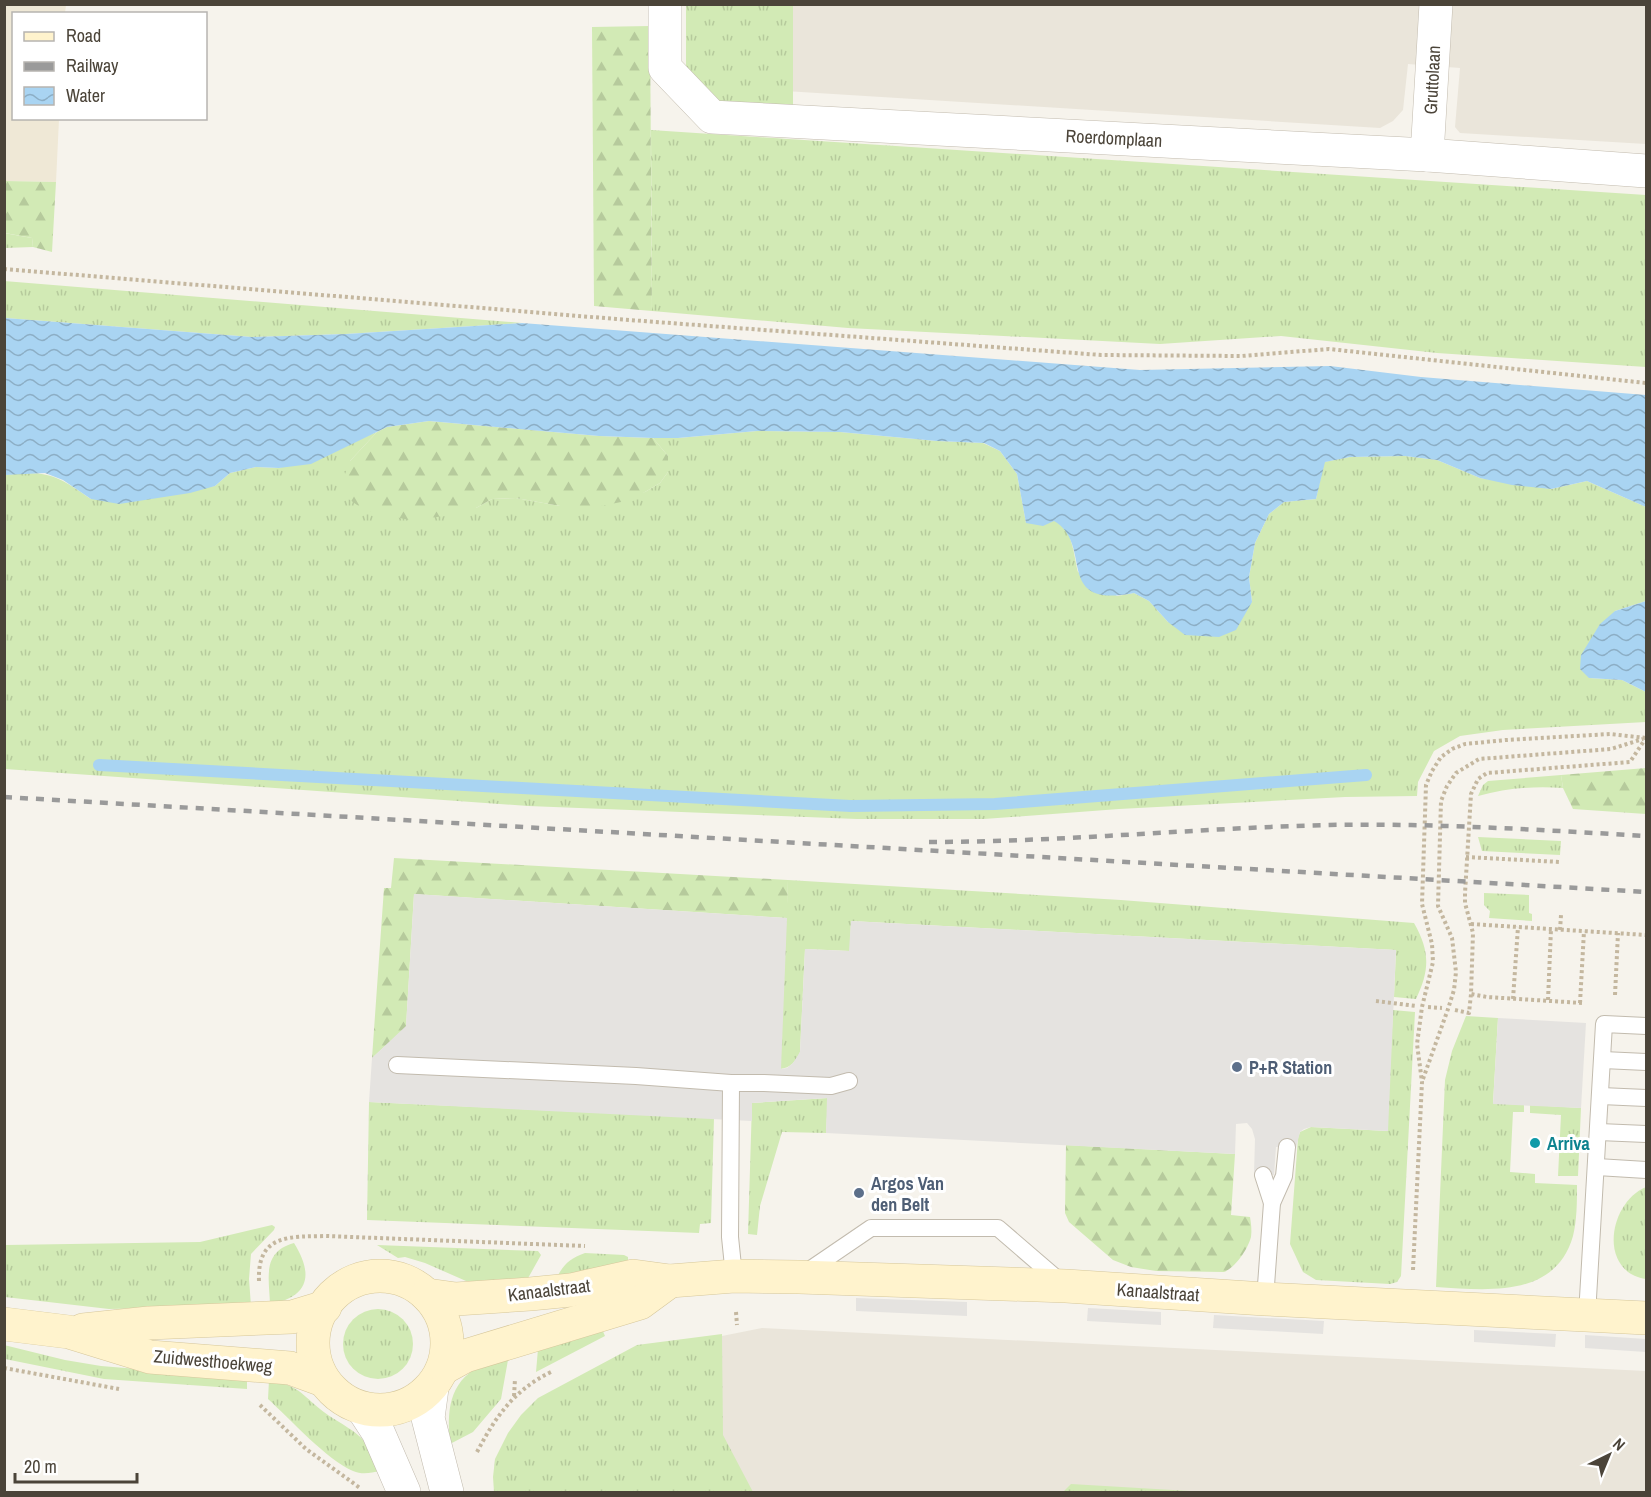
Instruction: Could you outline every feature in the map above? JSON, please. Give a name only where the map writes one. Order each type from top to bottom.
[{"type":"main road","points":[[379,1275],[400,1278],[419,1287],[428,1295],[444,1321],[448,1342],[438,1377],[412,1404],[388,1411],[363,1409],[340,1398],[323,1380],[313,1357],[315,1324],[331,1296],[358,1278],[379,1275]]},
{"type":"main road","name":"Kanaalstraat","points":[[428,1295],[456,1299],[530,1294],[572,1290],[633,1276],[670,1281],[734,1276],[799,1277],[1066,1286],[1265,1299],[1647,1318]]},
{"type":"main road","name":"Kanaalstraat","points":[[438,1377],[465,1356],[640,1303],[670,1281]]},
{"type":"main road","name":"Zuidwesthoekweg","points":[[69,1332],[149,1323],[292,1317],[325,1307]]},
{"type":"main road","name":"Zuidwesthoekweg","points":[[4,1324],[69,1332],[150,1357],[290,1368],[323,1380]]},
{"type":"street","name":"Roerdomplaan","points":[[665,4],[665,68],[711,117],[1427,155],[1647,171]]},
{"type":"street","name":"Gruttolaan","points":[[1427,155],[1436,4]]},
{"type":"street","points":[[438,1377],[428,1418],[447,1492]]},
{"type":"street","points":[[363,1409],[378,1432],[404,1492]]},
{"type":"lane","points":[[1587,1315],[1604,1024],[1647,1026]]},
{"type":"lane","points":[[1603,1060],[1647,1062]]},
{"type":"lane","points":[[396,1065],[636,1076],[731,1083],[831,1086],[849,1081]]},
{"type":"lane","points":[[731,1083],[730,1237],[734,1276]]},
{"type":"lane","points":[[1601,1096],[1647,1098]]},
{"type":"lane","points":[[1599,1132],[1647,1134]]},
{"type":"lane","points":[[1265,1299],[1272,1203],[1284,1176],[1287,1147]]},
{"type":"lane","points":[[1597,1167],[1647,1170]]},
{"type":"lane","points":[[1263,1175],[1272,1203]]},
{"type":"lane","points":[[799,1277],[871,1228],[998,1228],[1066,1286]]},
{"type":"path","points":[[4,269],[177,281],[616,319],[1101,355],[1241,356],[1329,350],[1647,383]]},
{"type":"path","points":[[1411,1306],[1422,1082],[1417,1044],[1422,1007],[1433,962],[1432,944],[1422,904],[1426,785],[1441,758],[1452,749],[1464,744],[1610,734],[1646,738]]},
{"type":"path","points":[[1455,1010],[1469,1013],[1471,994],[1473,933],[1465,903],[1466,857],[1471,794],[1478,779],[1487,773],[1495,772],[1630,762],[1646,738]]},
{"type":"path","points":[[1422,1082],[1451,1000],[1456,972],[1452,939],[1438,906],[1441,801],[1447,786],[1456,773],[1479,759],[1611,749],[1646,738]]},
{"type":"path","points":[[1466,857],[1560,862]]},
{"type":"path","points":[[1560,930],[1561,915]]},
{"type":"path","points":[[1471,924],[1647,935]]},
{"type":"path","points":[[1513,999],[1518,927]]},
{"type":"path","points":[[1548,1001],[1551,929]]},
{"type":"path","points":[[1580,1003],[1584,931]]},
{"type":"path","points":[[1614,1005],[1618,933]]},
{"type":"path","points":[[1471,994],[1592,1004]]},
{"type":"path","points":[[1376,1001],[1416,1006]]},
{"type":"path","points":[[1428,1007],[1442,1008]]},
{"type":"path","points":[[476,1453],[486,1433],[513,1396],[535,1380],[555,1370]]},
{"type":"path","points":[[260,1404],[306,1449],[363,1490]]},
{"type":"shaded area","points":[[5,5],[66,5],[65,12],[12,12],[12,120],[59,120],[56,182],[5,181]]},
{"type":"shaded area","points":[[786,5],[1646,5],[1646,144],[1460,133],[1455,127],[1460,68],[1408,64],[1403,110],[1393,121],[1380,128],[785,91]]},
{"type":"shaded area","points":[[414,894],[787,918],[781,1069],[793,1063],[800,1052],[805,949],[849,951],[851,921],[1396,950],[1388,1131],[1311,1127],[1304,1129],[1300,1132],[1296,1148],[1276,1147],[1274,1175],[1254,1174],[1255,1139],[1247,1123],[1236,1124],[1235,1154],[826,1133],[827,1098],[752,1103],[752,1121],[369,1102],[372,1058],[406,1026]]},
{"type":"shaded area","points":[[1498,1018],[1586,1023],[1581,1108],[1493,1104]]},
{"type":"shaded area","points":[[856,1298],[967,1302],[967,1316],[856,1311]]},
{"type":"shaded area","points":[[1088,1308],[1161,1312],[1161,1325],[1087,1321]]},
{"type":"shaded area","points":[[1214,1315],[1324,1321],[1323,1334],[1213,1328]]},
{"type":"shaded area","points":[[762,1328],[1646,1371],[1646,1492],[560,1492],[707,1339]]},
{"type":"shaded area","points":[[1474,1330],[1556,1334],[1555,1347],[1474,1342]]},
{"type":"shaded area","points":[[1585,1335],[1646,1339],[1646,1352],[1585,1348]]},
{"type":"green space","points":[[686,5],[793,5],[793,105],[686,100]]},
{"type":"green space","points":[[650,26],[652,311],[594,306],[592,27]]},
{"type":"green space","points":[[651,130],[1646,195],[1646,367],[1437,353],[1281,336],[1160,344],[848,328],[652,311]]},
{"type":"green space","points":[[5,181],[56,182],[52,252],[33,247],[32,238],[5,233]]},
{"type":"green space","points":[[4,233],[32,238],[33,247],[5,248]]},
{"type":"green space","points":[[4,281],[522,323],[346,334],[252,337],[5,318]]},
{"type":"green space","points":[[429,421],[599,436],[653,438],[668,456],[668,472],[660,483],[645,492],[621,502],[596,507],[560,506],[516,498],[492,499],[476,508],[455,515],[409,520],[364,510],[346,497],[342,482],[350,461],[377,432],[387,427]]},
{"type":"green space","points":[[757,431],[840,432],[983,443],[1000,451],[1017,474],[1026,523],[1055,521],[1061,524],[1069,536],[1078,572],[1117,596],[1134,593],[1149,601],[1168,622],[1252,602],[1249,577],[1255,543],[1269,514],[1284,502],[1316,499],[1324,462],[1350,457],[1405,456],[1437,460],[1480,478],[1551,489],[1587,481],[1646,507],[1646,601],[1615,611],[1589,678],[1622,680],[1646,692],[1646,722],[1503,730],[1460,736],[1434,751],[1418,782],[1417,796],[1345,797],[1119,809],[984,819],[857,819],[528,806],[5,769],[4,475],[32,473],[51,476],[69,484],[91,499],[215,486],[230,473],[256,467],[279,468],[377,432],[350,461],[476,508],[492,499],[516,498],[560,506],[645,492],[660,483],[668,472],[668,456],[653,438]]},
{"type":"green space","points":[[1646,768],[1646,814],[1573,809],[1563,788],[1561,775]]},
{"type":"green space","points":[[1561,775],[1563,788],[1520,788],[1478,796],[1483,785],[1488,781]]},
{"type":"green space","points":[[1478,837],[1561,841],[1560,855],[1482,851]]},
{"type":"green space","points":[[394,858],[788,880],[787,918],[414,894],[406,1027],[372,1058],[384,888],[391,888]]},
{"type":"green space","points":[[788,880],[1121,900],[1414,923],[1423,943],[1426,970],[1416,999],[1394,997],[1396,950],[851,921],[850,951],[805,949],[800,1052],[793,1064],[780,1069]]},
{"type":"green space","points":[[1484,893],[1529,895],[1529,913],[1532,914],[1532,921],[1489,918],[1490,911],[1484,905]]},
{"type":"green space","points":[[1393,1010],[1415,1012],[1401,1276],[1397,1282],[1390,1284],[1316,1280],[1303,1272],[1290,1244],[1298,1138],[1300,1132],[1311,1127],[1387,1131]]},
{"type":"green space","points":[[1466,1016],[1498,1018],[1493,1103],[1524,1105],[1524,1112],[1513,1112],[1510,1172],[1535,1174],[1535,1183],[1577,1185],[1573,1236],[1564,1256],[1551,1271],[1535,1281],[1497,1289],[1436,1287],[1445,1080],[1452,1051]]},
{"type":"green space","points":[[828,1098],[826,1133],[782,1132],[760,1206],[757,1235],[748,1234],[752,1103]]},
{"type":"green space","points":[[369,1102],[714,1118],[711,1223],[700,1224],[699,1233],[367,1220]]},
{"type":"green space","points":[[1530,1105],[1581,1108],[1578,1176],[1558,1176],[1561,1115],[1530,1113]]},
{"type":"green space","points":[[1066,1145],[1235,1154],[1231,1215],[1250,1217],[1251,1237],[1244,1252],[1232,1267],[1224,1272],[1156,1271],[1131,1267],[1113,1260],[1069,1222],[1065,1213]]},
{"type":"green space","points":[[1646,1187],[1646,1279],[1631,1274],[1620,1264],[1615,1251],[1614,1236],[1623,1207],[1633,1195]]},
{"type":"green space","points":[[272,1225],[275,1227],[274,1230],[251,1254],[249,1279],[251,1306],[109,1309],[5,1297],[5,1245],[200,1242]]},
{"type":"green space","points":[[294,1243],[304,1265],[304,1283],[293,1296],[270,1304],[269,1275],[272,1259],[284,1247]]},
{"type":"green space","points":[[377,1245],[538,1251],[541,1255],[527,1280],[486,1283],[466,1281],[425,1263],[405,1257],[398,1258]]},
{"type":"green space","points":[[585,1253],[624,1255],[628,1257],[628,1261],[585,1272],[558,1275],[569,1261]]},
{"type":"green space","points":[[378,1309],[391,1312],[403,1319],[410,1331],[413,1344],[410,1357],[403,1369],[391,1376],[378,1379],[365,1376],[353,1369],[346,1357],[343,1344],[346,1331],[353,1319],[365,1312]]},
{"type":"green space","points":[[602,1329],[605,1336],[536,1372],[538,1349]]},
{"type":"green space","points":[[722,1334],[723,1435],[753,1492],[494,1492],[495,1459],[508,1433],[521,1415],[538,1398],[637,1345]]},
{"type":"green space","points":[[4,1345],[101,1366],[247,1378],[247,1389],[104,1379],[5,1359]]},
{"type":"green space","points":[[508,1360],[501,1399],[473,1432],[450,1444],[450,1410],[452,1399],[461,1381],[480,1366]]},
{"type":"green space","points":[[269,1380],[296,1389],[328,1415],[357,1434],[370,1449],[380,1471],[363,1473],[353,1471],[321,1449],[268,1399]]},
{"type":"green space","points":[[1071,1484],[1207,1492],[1063,1492]]},
{"type":"water","points":[[5,318],[252,337],[346,334],[522,323],[1140,370],[1330,366],[1421,377],[1646,395],[1646,507],[1587,481],[1551,489],[1512,485],[1480,478],[1437,460],[1405,456],[1350,457],[1325,462],[1316,499],[1284,502],[1269,514],[1255,543],[1249,577],[1252,602],[1236,630],[1219,637],[1185,635],[1168,622],[1149,601],[1134,593],[1109,595],[1093,592],[1083,584],[1066,532],[1054,521],[1043,526],[1026,523],[1017,474],[1000,451],[984,443],[840,432],[757,431],[678,438],[599,436],[429,421],[387,427],[311,464],[279,468],[256,467],[230,473],[215,486],[190,493],[119,504],[91,499],[63,480],[45,473],[5,475]]},
{"type":"water","points":[[1646,601],[1646,692],[1622,680],[1589,678],[1580,669],[1581,655],[1600,624],[1615,611]]},
{"type":"waterway","points":[[99,765],[851,806],[995,804],[1366,775]]},
{"type":"railway","points":[[4,797],[1646,892]]},
{"type":"railway","points":[[929,842],[1029,840],[1329,825],[1408,825],[1646,836]]},
{"type":"place","name":"P+R Station","points":[[1237,1067]]},
{"type":"place","name":"Arriva","points":[[1535,1143]]},
{"type":"place","name":"Argos Van den Belt","points":[[859,1193]]}]
